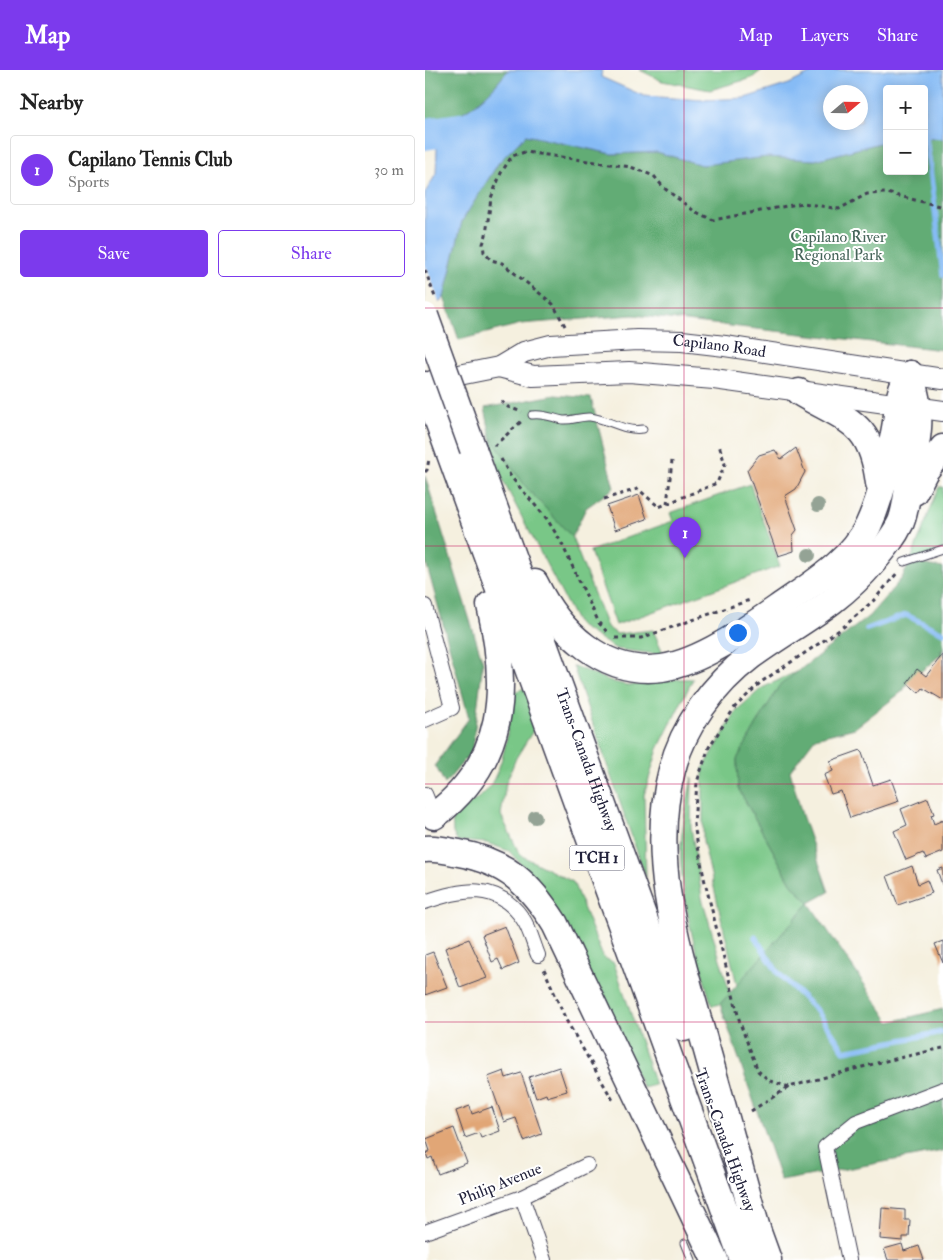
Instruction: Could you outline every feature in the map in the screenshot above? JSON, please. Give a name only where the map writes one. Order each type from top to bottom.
[{"type":"highway","name":"Trans-Canada Highway","points":[[425,316],[476,449],[769,1260]]},
{"type":"highway","points":[[476,449],[544,601],[559,623],[578,643],[598,656],[620,664],[643,668],[662,668],[707,651],[759,620],[837,565],[854,547],[867,527],[880,492],[889,456],[915,390],[910,374]]},
{"type":"highway","name":"Trans-Canada Highway","points":[[425,384],[476,449],[743,1260]]},
{"type":"highway","points":[[799,392],[846,417],[857,426],[873,449],[880,492]]},
{"type":"highway","points":[[907,503],[920,430],[908,405]]},
{"type":"highway","points":[[757,1229],[671,917],[663,858],[666,800],[671,771],[680,745],[711,695],[749,657],[828,606],[850,588],[889,544],[907,503],[925,471],[943,448]]},
{"type":"highway","points":[[428,811],[462,792],[481,766],[490,745],[500,698],[498,639],[484,576],[476,449]]},
{"type":"highway","points":[[425,849],[452,851],[493,863],[517,877],[541,903],[555,924],[715,1260]]},
{"type":"main road","name":"Capilano Road","points":[[425,384],[499,367],[524,352],[551,345],[637,340],[681,341],[725,346],[943,379]]},
{"type":"main road","name":"Capilano Road","points":[[499,367],[533,376],[629,372],[714,379],[943,411]]},
{"type":"street","points":[[425,606],[452,708],[425,720]]},
{"type":"street","points":[[425,902],[450,894],[481,890],[501,898],[523,920],[538,955]]},
{"type":"street","points":[[849,1260],[825,1147],[855,1122],[943,1089]]},
{"type":"street","name":"Philip Avenue","points":[[425,1232],[522,1197],[587,1165]]},
{"type":"street","points":[[522,1197],[544,1260]]},
{"type":"lane","points":[[533,415],[549,415],[564,420],[589,417],[616,424],[629,430],[643,429]]},
{"type":"lane","points":[[904,562],[943,549]]},
{"type":"lane","points":[[685,1243],[692,1260]]},
{"type":"path","points":[[567,333],[553,304],[502,263],[491,260],[484,252],[483,244],[491,198],[501,173],[512,156],[525,152],[631,166],[654,176],[664,188],[694,211],[713,220],[803,203],[839,209],[867,194],[887,193],[943,207]]},
{"type":"path","points":[[501,401],[508,407],[533,415]]},
{"type":"path","points":[[476,449],[533,415]]},
{"type":"path","points":[[605,499],[638,489],[659,507],[717,483],[725,464],[719,445]]},
{"type":"path","points":[[476,449],[502,460],[511,477],[547,518],[561,542],[599,624],[608,633],[617,638],[641,638],[754,598]]},
{"type":"path","points":[[667,504],[672,461]]},
{"type":"path","points":[[789,1087],[769,1081],[758,1071],[740,1023],[704,878],[693,824],[697,782],[709,747],[735,707],[761,682],[841,629],[874,600],[897,575],[904,562]]},
{"type":"path","points":[[538,955],[566,1020],[619,1111]]},
{"type":"path","points":[[751,1111],[789,1087],[877,1063],[943,1048]]},
{"type":"green space","points":[[425,70],[508,70],[477,103],[459,115],[438,124],[425,118]]},
{"type":"green space","points":[[640,70],[762,70],[752,78],[710,90],[662,81]]},
{"type":"green space","name":"Capilano River Regional Park","points":[[526,135],[612,154],[657,152],[702,165],[767,157],[815,160],[883,142],[883,175],[928,175],[928,137],[943,139],[943,350],[633,315],[521,324],[459,340],[444,297],[462,221],[499,162]]},
{"type":"green space","points":[[555,395],[591,398],[614,488],[586,508],[572,537],[526,487],[491,438],[485,408]]},
{"type":"green space","points":[[491,438],[572,537],[607,627],[617,634],[653,630],[664,655],[616,649],[578,625],[500,475]]},
{"type":"green space","points":[[425,476],[483,662],[472,751],[445,784],[435,765],[469,718],[425,559]]},
{"type":"green space","points":[[750,484],[780,566],[616,625],[590,551],[673,521],[670,513]]},
{"type":"green space","points":[[939,487],[943,487],[943,549],[910,562]]},
{"type":"green space","points":[[910,562],[943,568],[943,651],[940,651],[943,653],[907,683],[903,691],[855,728],[815,738],[790,771],[802,815],[829,892],[809,903],[791,883],[738,788],[737,759],[779,686],[869,616],[902,578]]},
{"type":"green space","points":[[573,666],[608,680],[628,685],[693,679],[658,749],[644,795],[646,878]]},
{"type":"green space","points":[[798,671],[778,688],[737,759],[738,788],[791,883],[809,903],[737,985],[703,841],[703,769],[737,710],[762,688]]},
{"type":"green space","points":[[527,687],[536,726],[516,758],[506,783],[501,815],[520,855],[573,882],[603,957],[614,963],[655,1085],[643,1088],[545,891],[509,851],[487,843],[457,841],[453,833],[452,814],[485,793],[499,767],[508,731],[509,694]]},
{"type":"green space","points":[[692,777],[691,827],[702,898],[730,993],[720,1004],[712,1006],[688,918],[681,864],[682,831]]},
{"type":"green space","points":[[809,903],[890,1022],[943,1009],[943,1151],[781,1181],[720,1004]]},
{"type":"water","points":[[508,70],[602,70],[601,77],[644,96],[703,100],[745,98],[789,84],[817,70],[943,70],[943,139],[928,137],[928,85],[883,85],[883,142],[815,160],[767,157],[702,165],[657,152],[612,154],[526,135],[499,162],[462,221],[444,297],[425,316],[425,193],[436,174],[438,124],[459,115],[477,103]]},
{"type":"pier","points":[[425,263],[440,304],[425,318]]},
{"type":"building","points":[[796,448],[805,472],[796,489],[785,496],[797,530],[793,535],[794,551],[778,556],[747,470],[759,455],[775,450],[781,459]]},
{"type":"building","points":[[639,495],[647,519],[615,530],[607,506]]},
{"type":"building","points":[[943,654],[943,700],[923,688],[919,693],[907,683],[917,669],[926,676]]},
{"type":"building","points":[[861,750],[873,785],[891,779],[899,801],[850,818],[841,791],[831,794],[824,775],[833,771],[830,761]]},
{"type":"building","points":[[928,798],[934,814],[931,815],[934,824],[943,820],[943,852],[926,859],[923,853],[906,860],[894,831],[907,825],[901,809]]},
{"type":"building","points":[[912,866],[918,884],[927,880],[932,893],[898,905],[887,876]]},
{"type":"building","points":[[943,868],[943,887],[937,870]]},
{"type":"building","points":[[505,926],[519,963],[503,970],[498,959],[492,962],[482,935]]},
{"type":"building","points":[[469,939],[487,978],[460,988],[445,948]]},
{"type":"building","points":[[943,941],[943,963],[935,944]]},
{"type":"building","points":[[433,952],[447,987],[425,995],[425,955]]},
{"type":"building","points":[[559,1067],[567,1091],[547,1097],[546,1094],[536,1098],[529,1077]]},
{"type":"building","points":[[504,1071],[506,1078],[521,1073],[542,1134],[524,1141],[516,1118],[504,1122],[488,1077]]},
{"type":"building","points":[[470,1106],[472,1114],[492,1107],[500,1131],[481,1138],[479,1133],[465,1138],[456,1111]]},
{"type":"building","points":[[454,1128],[467,1163],[438,1174],[432,1157],[428,1159],[426,1153],[430,1151],[426,1139]]},
{"type":"building","points":[[882,1208],[905,1210],[905,1220],[910,1220],[909,1237],[903,1237],[903,1241],[880,1239]]},
{"type":"building","points":[[902,1244],[904,1251],[919,1246],[924,1260],[888,1260],[884,1249]]},
{"type":"waterway","points":[[425,134],[480,126]]},
{"type":"waterway","points":[[925,130],[943,275]]},
{"type":"waterway","points":[[867,629],[906,615],[943,633]]},
{"type":"waterway","points":[[755,937],[778,973],[817,1011],[844,1051],[943,1032]]},
{"type":"place","name":"Capilano Tennis Club","points":[[685,558]]}]
